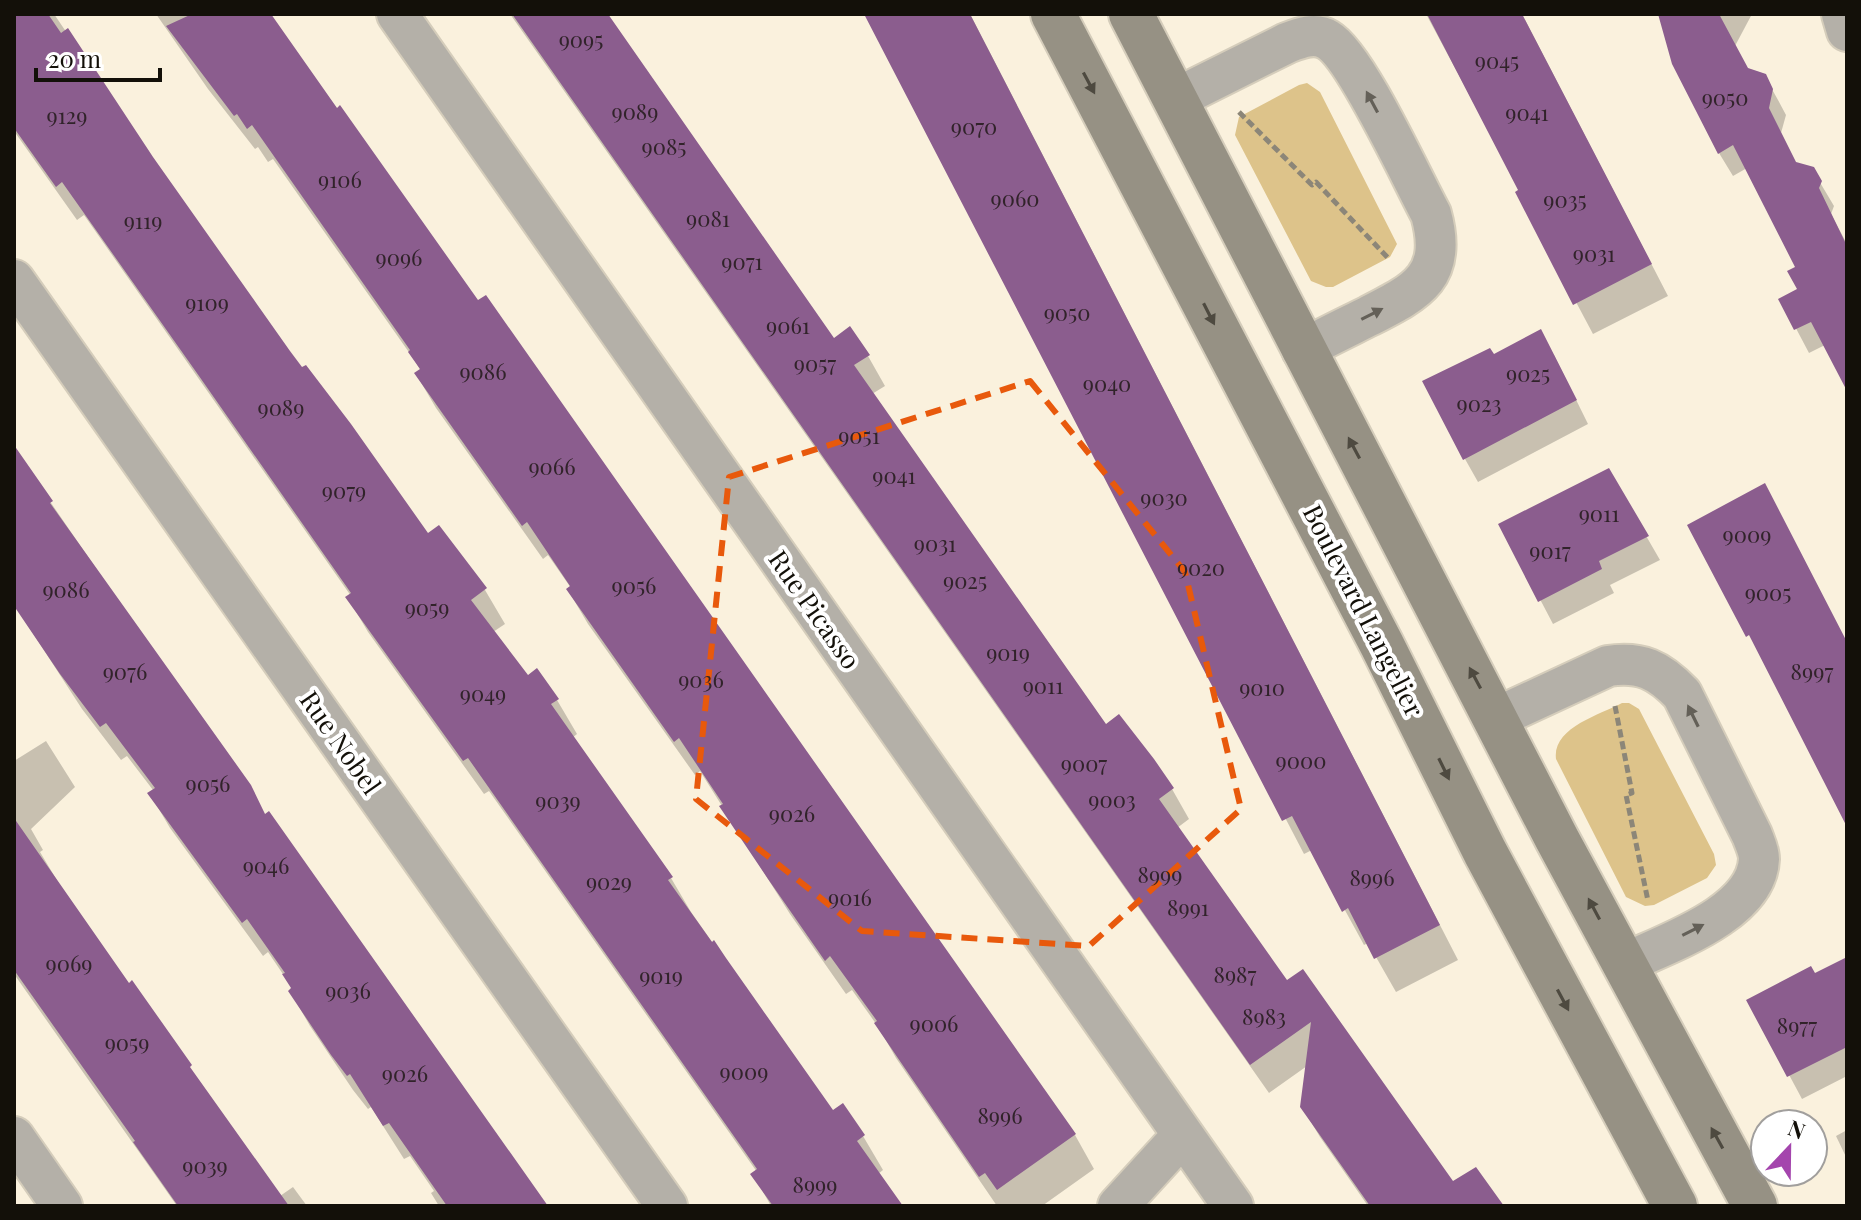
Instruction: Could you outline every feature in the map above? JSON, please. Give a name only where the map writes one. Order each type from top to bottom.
[{"type":"main road","name":"Boulevard Langelier","points":[[1053,14],[1382,645],[1492,866],[1675,1206]]},
{"type":"main road","points":[[1131,14],[1302,350],[1623,964],[1755,1206]]},
{"type":"street","name":"Rue Picasso","points":[[397,14],[1233,1206]]},
{"type":"street","points":[[1842,14],[1847,31]]},
{"type":"street","points":[[1175,99],[1287,43],[1306,36],[1327,39],[1343,53],[1359,77],[1431,214],[1437,237],[1435,260],[1426,278],[1410,295],[1302,350]]},
{"type":"street","name":"Rue Nobel","points":[[14,280],[667,1206]]},
{"type":"street","points":[[1496,718],[1608,666],[1627,663],[1647,668],[1666,678],[1682,694],[1752,835],[1759,857],[1755,880],[1743,897],[1724,914],[1623,964]]},
{"type":"street","points":[[1118,1206],[1182,1136]]},
{"type":"street","points":[[14,1137],[62,1206]]},
{"type":"path","points":[[1235,109],[1312,185],[1316,182],[1416,288]]},
{"type":"path","points":[[1608,666],[1632,793],[1626,795],[1648,901]]},
{"type":"highlighted area","points":[[1030,381],[1185,572],[1241,809],[1089,946],[862,931],[696,799],[729,477]]},
{"type":"shaded area","points":[[1307,83],[1320,92],[1397,244],[1390,257],[1333,287],[1311,281],[1235,135],[1239,117]]},
{"type":"shaded area","points":[[1622,703],[1639,709],[1714,854],[1716,865],[1707,878],[1654,905],[1645,906],[1626,897],[1556,759],[1561,739],[1569,731]]},
{"type":"building","points":[[14,14],[48,14],[61,33],[68,28],[153,157],[290,351],[302,367],[306,365],[351,424],[428,533],[439,525],[487,588],[471,600],[528,675],[537,668],[559,699],[551,704],[673,877],[668,880],[712,942],[714,940],[833,1110],[843,1103],[865,1135],[857,1141],[903,1206],[773,1206],[750,1174],[757,1169],[468,758],[463,761],[345,597],[351,593],[62,182],[56,187],[14,128]]},
{"type":"building","points":[[192,14],[271,14],[337,108],[340,105],[478,300],[486,295],[1076,1134],[997,1190],[985,1173],[979,1177],[874,1023],[877,1021],[830,956],[825,961],[768,879],[719,806],[723,804],[679,738],[674,742],[566,589],[570,586],[527,522],[522,526],[414,373],[420,369],[408,352],[410,350],[252,125],[247,129],[237,114],[234,116],[166,26]]},
{"type":"building","points":[[512,14],[608,14],[834,338],[850,326],[870,355],[854,365],[1106,724],[1119,714],[1154,759],[1174,788],[1159,799],[1287,980],[1303,969],[1453,1181],[1476,1167],[1504,1206],[1370,1206],[1300,1107],[1311,1022],[1250,1065]]},
{"type":"building","points":[[864,14],[970,14],[1440,925],[1374,959],[1348,908],[1342,912],[1292,816],[1282,821]]},
{"type":"building","points":[[1427,14],[1522,14],[1652,264],[1573,305],[1515,192],[1518,190]]},
{"type":"building","points":[[1658,14],[1719,14],[1748,68],[1766,74],[1773,89],[1769,108],[1796,162],[1814,167],[1822,181],[1819,188],[1847,246],[1847,391],[1811,322],[1794,330],[1778,299],[1797,289],[1787,271],[1795,267],[1733,145],[1718,154],[1672,64]]},
{"type":"building","points":[[1541,329],[1577,400],[1463,460],[1422,381],[1490,348],[1494,354]]},
{"type":"building","points":[[14,445],[53,501],[50,503],[251,785],[265,814],[269,811],[548,1206],[447,1206],[389,1123],[383,1126],[350,1074],[347,1076],[331,1055],[288,991],[291,988],[282,974],[285,973],[247,919],[242,923],[147,793],[155,788],[106,723],[100,727],[60,674],[14,606]]},
{"type":"building","points":[[1609,468],[1649,536],[1599,561],[1602,569],[1538,602],[1498,524]]},
{"type":"building","points":[[1765,483],[1847,642],[1847,827],[1749,635],[1746,637],[1687,525]]},
{"type":"building","points":[[14,818],[129,983],[132,980],[289,1206],[178,1206],[14,970]]},
{"type":"building","points":[[1847,957],[1847,1047],[1787,1077],[1746,1000],[1811,966],[1815,973]]}]
